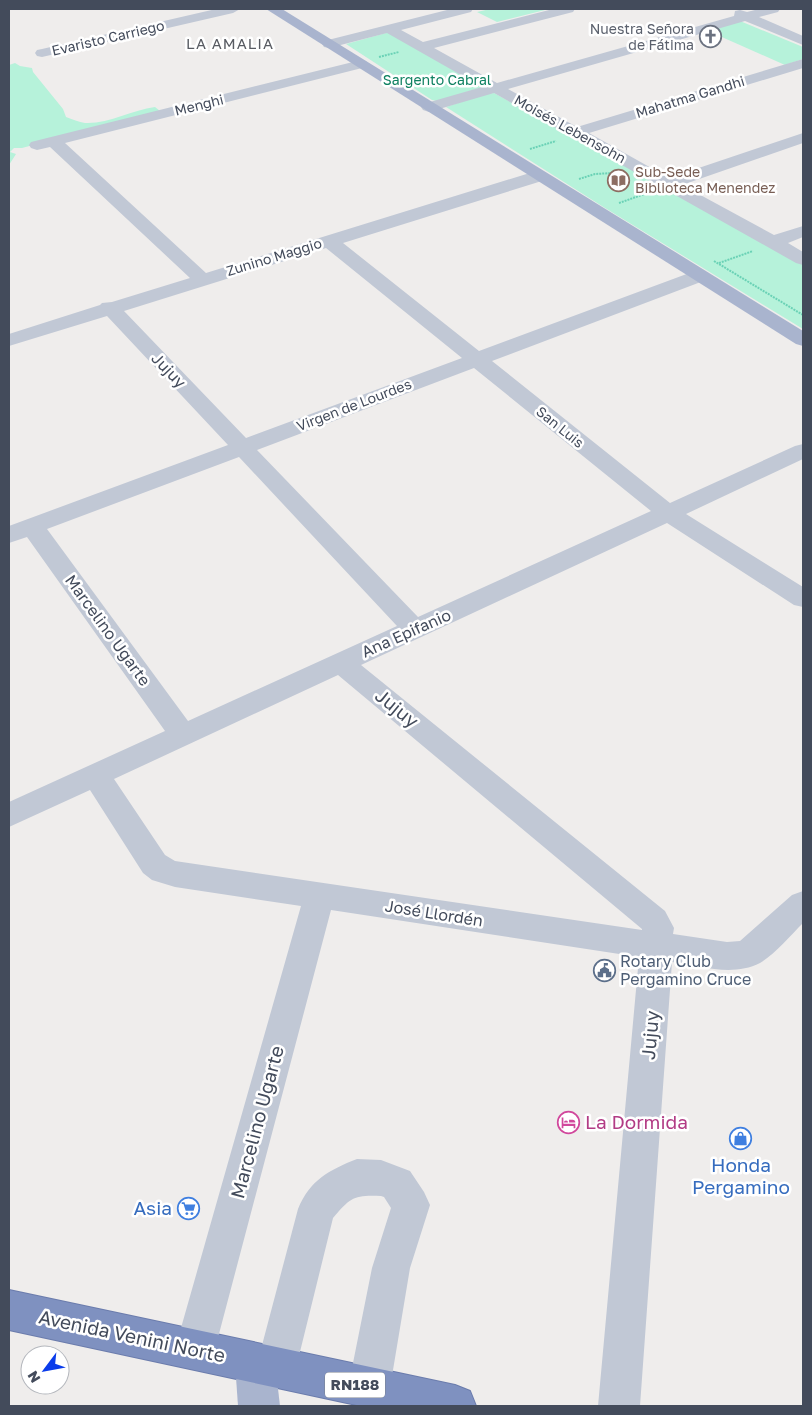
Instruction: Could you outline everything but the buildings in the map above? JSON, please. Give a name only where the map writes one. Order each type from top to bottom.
[{"type":"highway","name":"Avenida Venini Norte","points":[[9,1310],[265,1365]]},
{"type":"highway","name":"RN188","points":[[265,1365],[455,1406]]},
{"type":"main road","points":[[273,9],[803,340]]},
{"type":"main road","points":[[259,1406],[265,1365]]},
{"type":"street","name":"Evaristo Carriego","points":[[42,53],[232,9]]},
{"type":"street","points":[[329,44],[466,9]]},
{"type":"street","points":[[422,47],[568,9]]},
{"type":"street","points":[[728,9],[803,41]]},
{"type":"street","points":[[429,106],[772,9]]},
{"type":"street","name":"Moisés Lebensohn","points":[[389,29],[803,259]]},
{"type":"street","name":"Mahatma Gandhi","points":[[576,132],[803,63]]},
{"type":"street","name":"Menghi","points":[[202,279],[45,143],[361,64]]},
{"type":"street","points":[[668,184],[803,138]]},
{"type":"street","name":"Zunino Maggio","points":[[9,340],[109,307],[539,176]]},
{"type":"street","points":[[773,242],[803,231]]},
{"type":"street","name":"San Luis","points":[[328,240],[668,513],[803,599]]},
{"type":"street","name":"Virgen de Lourdes","points":[[9,534],[699,276]]},
{"type":"street","name":"Jujuy","points":[[109,307],[415,629]]},
{"type":"street","name":"Ana Epifanio","points":[[9,816],[803,451]]},
{"type":"street","name":"Marcelino Ugarte","points":[[32,526],[183,735]]},
{"type":"street","name":"Jujuy","points":[[341,663],[654,920],[658,928],[619,1406]]},
{"type":"street","name":"José Llordén","points":[[96,776],[154,864],[163,871],[174,874],[727,956],[743,955],[756,948],[803,904]]},
{"type":"street","name":"Marcelino Ugarte","points":[[195,1349],[319,896]]},
{"type":"street","points":[[265,1365],[317,1209],[333,1190],[357,1177],[380,1178],[397,1184],[411,1205],[391,1268],[369,1388]]},
{"type":"path","points":[[422,84],[443,78]]},
{"type":"path","points":[[530,149],[561,139]]},
{"type":"path","points":[[580,179],[595,174],[614,173]]},
{"type":"path","points":[[619,203],[652,192]]},
{"type":"path","points":[[719,264],[773,242]]},
{"type":"green space","points":[[490,9],[549,9],[497,22],[477,12]]},
{"type":"green space","points":[[740,21],[803,47],[803,59],[785,65],[706,30]]},
{"type":"green space","name":"Sargento Cabral","points":[[386,33],[483,87],[437,101],[432,100],[346,44]]},
{"type":"green space","points":[[15,63],[32,68],[33,72],[63,109],[66,117],[78,121],[94,123],[155,107],[160,111],[22,148],[14,148],[10,152],[16,154],[9,165],[9,65]]},
{"type":"green space","name":"Sargento Cabral","points":[[494,93],[803,264],[803,329],[605,208],[446,107],[485,94]]},
{"type":"place","name":"Nuestra Señora de Fátima","points":[[710,37]]},
{"type":"place","name":"Sub-Sede Biblioteca Menendez","points":[[619,180]]},
{"type":"place","name":"Rotary Club Pergamino Cruce","points":[[604,970]]},
{"type":"place","name":"La Dormida","points":[[569,1122]]},
{"type":"place","name":"Honda Pergamino","points":[[741,1139]]},
{"type":"place","name":"Asia","points":[[188,1208]]},
{"type":"district","name":"LA AMALIA","points":[[230,44]]}]
